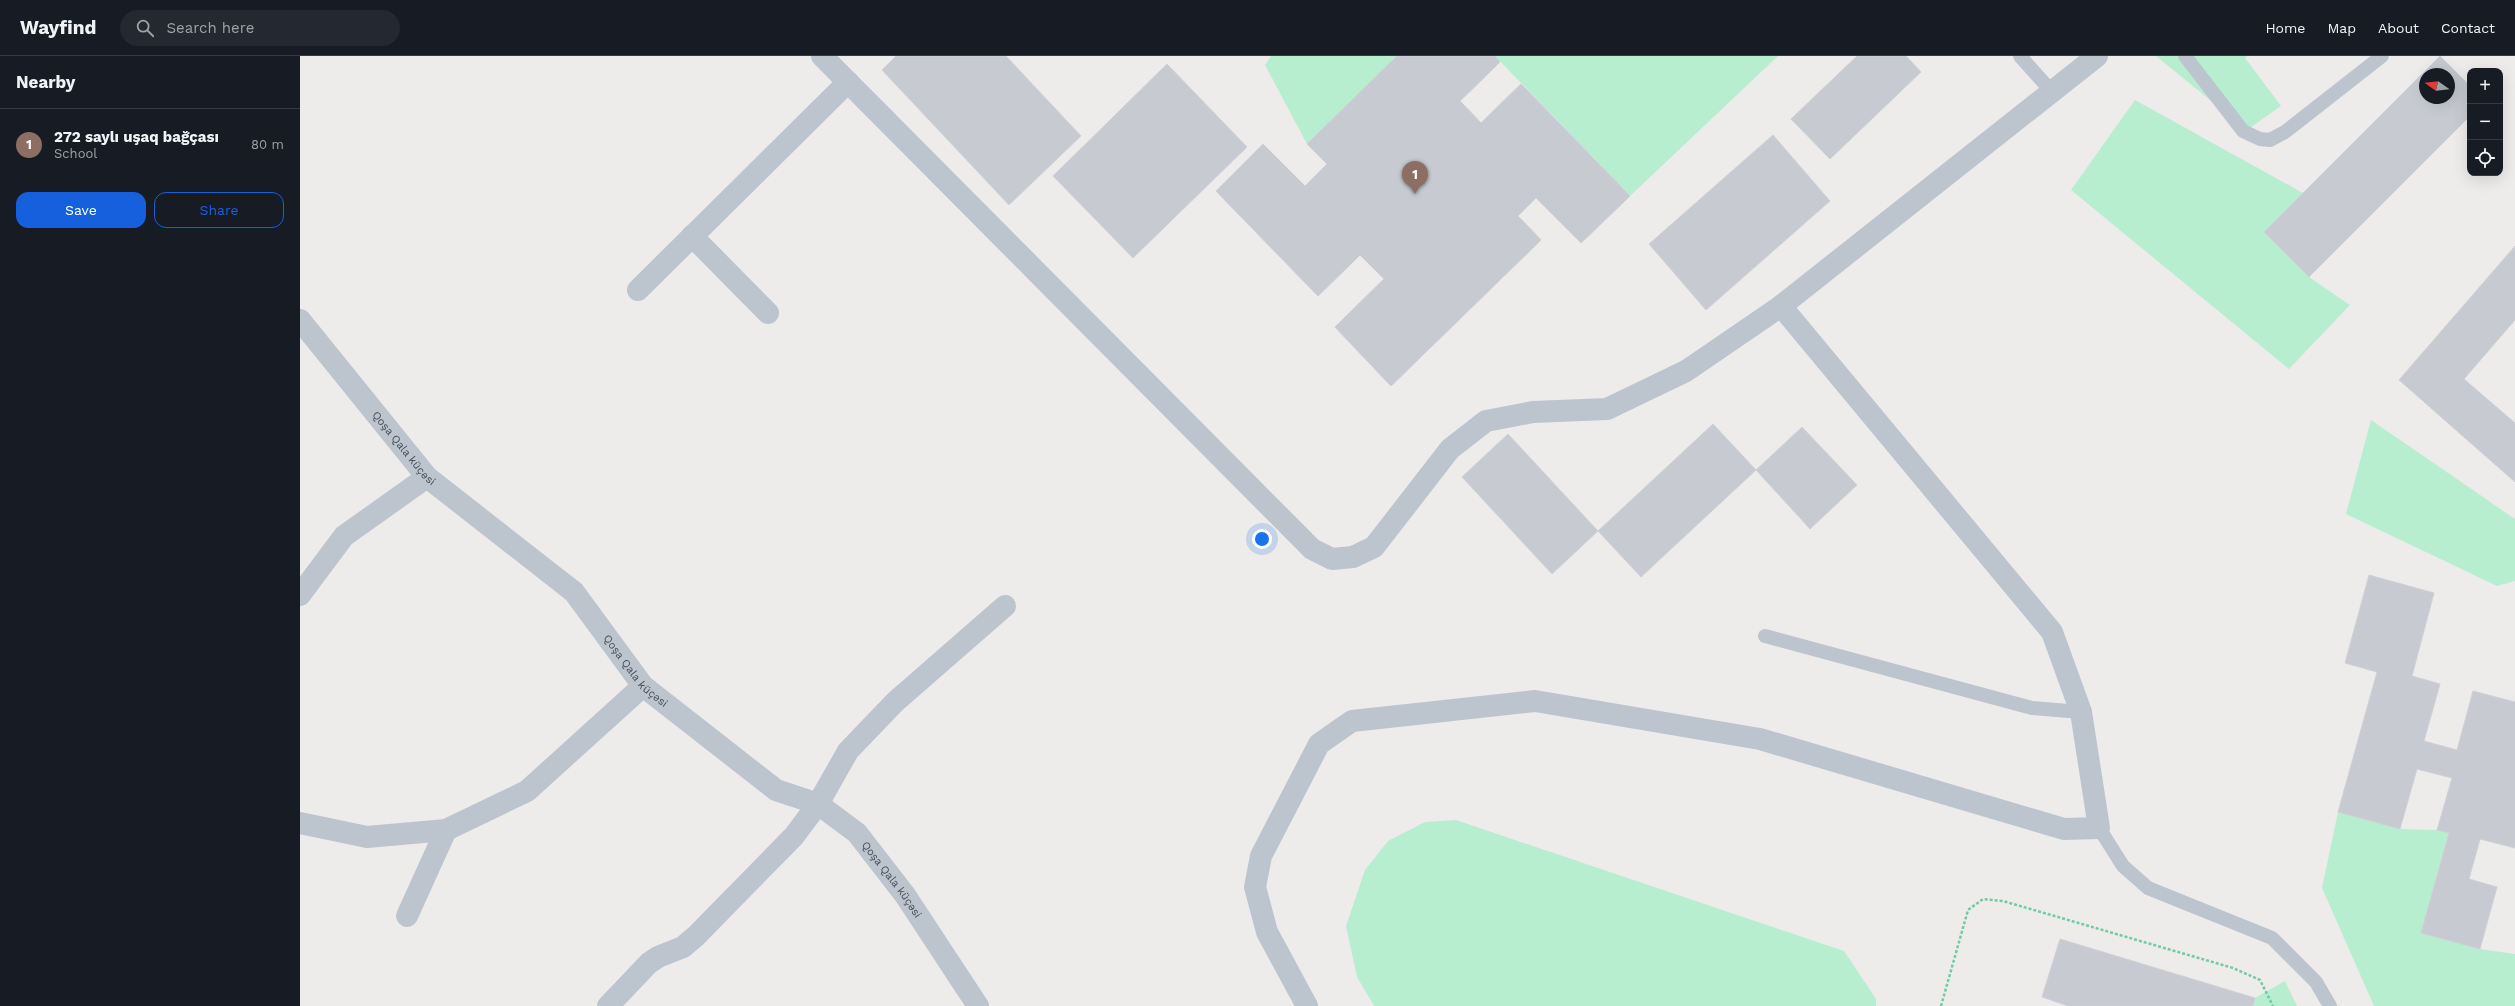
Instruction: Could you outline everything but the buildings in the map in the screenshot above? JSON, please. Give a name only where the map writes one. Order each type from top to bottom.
[{"type":"street","points":[[822,56],[1312,549],[1332,559],[1353,557],[1374,547],[1450,449],[1486,421],[1533,412],[1607,409],[1686,371],[1781,306],[2097,56]]},
{"type":"street","points":[[638,290],[848,82]]},
{"type":"street","points":[[692,236],[768,313]]},
{"type":"street","points":[[1307,1006],[1267,932],[1255,887],[1261,856],[1318,744],[1352,721],[1535,701],[1760,739],[2064,829],[2098,828],[2081,712],[2052,632],[1781,306]]},
{"type":"street","name":"Qoşa Qala küçəsi","points":[[302,326],[427,477],[574,592],[643,686],[776,790],[818,804],[857,833],[905,895],[978,1006]]},
{"type":"street","points":[[300,595],[344,536],[427,477]]},
{"type":"street","points":[[608,1006],[649,963],[658,957],[683,947],[696,936],[794,836],[818,804],[854,745],[895,702],[1006,606]]},
{"type":"street","points":[[300,823],[367,836],[446,830],[527,791],[643,686]]},
{"type":"street","points":[[407,916],[446,830]]},
{"type":"lane","points":[[2020,56],[2052,92]]},
{"type":"lane","points":[[2185,56],[2243,131],[2260,139],[2270,140],[2285,132],[2382,56]]},
{"type":"lane","points":[[1765,636],[2032,708],[2081,712]]},
{"type":"lane","points":[[2098,828],[2123,866],[2148,888],[2272,938],[2316,982],[2330,1006]]},
{"type":"path","points":[[1941,1006],[1968,910],[1983,899],[2003,901],[2233,968],[2260,980],[2273,1006]]},
{"type":"green space","points":[[1271,56],[1397,56],[1307,144],[1265,65]]},
{"type":"green space","points":[[1495,56],[1778,56],[1630,196]]},
{"type":"green space","points":[[2156,56],[2247,56],[2245,58],[2281,106],[2247,130]]},
{"type":"green space","points":[[2135,100],[2303,193],[2309,277],[2350,305],[2289,369],[2071,190]]},
{"type":"green space","points":[[2371,420],[2515,519],[2515,581],[2497,586],[2346,514]]},
{"type":"green space","points":[[2338,812],[2400,829],[2437,830],[2449,833],[2422,933],[2480,949],[2515,954],[2515,1006],[2374,1006],[2322,888]]},
{"type":"green space","points":[[1456,820],[1844,951],[1876,999],[1876,1006],[1374,1006],[1357,977],[1346,926],[1365,870],[1388,841],[1425,822]]},
{"type":"green space","points":[[2285,981],[2297,1006],[2253,1006],[2255,998]]},
{"type":"place","name":"272 saylı uşaq bağçası","points":[[1415,194]]}]
